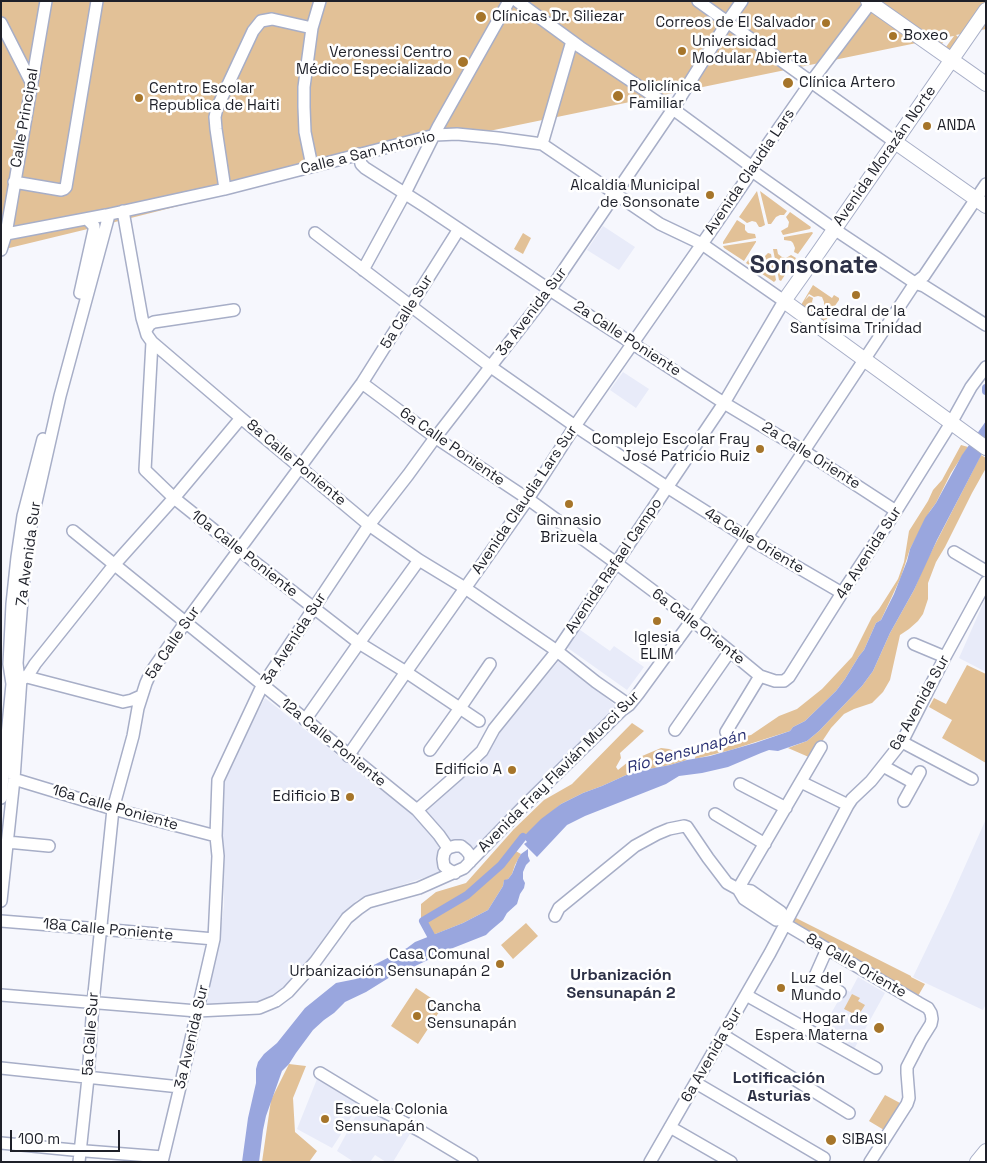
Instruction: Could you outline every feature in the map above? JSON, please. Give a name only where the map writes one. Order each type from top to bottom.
[{"type":"main road","points":[[870,2],[986,84]]},
{"type":"main road","name":"Avenida Morazán Norte","points":[[784,301],[986,10]]},
{"type":"main road","points":[[895,142],[981,203]]},
{"type":"main road","points":[[784,301],[986,448]]},
{"type":"main road","points":[[977,1162],[986,1150]]},
{"type":"street","name":"Calle Principal","points":[[1,250],[46,1]]},
{"type":"street","points":[[14,182],[61,190],[66,187],[97,1]]},
{"type":"street","points":[[312,166],[305,132],[304,87],[312,28],[320,1]]},
{"type":"street","points":[[364,270],[435,135],[509,1]]},
{"type":"street","points":[[517,1],[673,110],[834,229],[915,283],[924,286],[986,325]]},
{"type":"street","points":[[698,1],[895,142]]},
{"type":"street","name":"3a Avenida Sur","points":[[163,1159],[214,939],[218,856],[216,836],[218,780],[262,686],[369,525],[550,290],[673,110],[742,1]]},
{"type":"street","name":"Avenida Claudia Lars","points":[[702,244],[811,82],[870,2]]},
{"type":"street","points":[[225,189],[215,117],[217,108],[253,31],[261,21],[272,19],[312,28]]},
{"type":"street","points":[[1,23],[32,82]]},
{"type":"street","points":[[542,144],[572,41]]},
{"type":"street","name":"Calle a San Antonio","points":[[3,234],[109,215],[225,189],[435,135],[457,134],[542,144],[660,224],[702,244],[784,301]]},
{"type":"street","name":"2a Calle Poniente","points":[[359,154],[361,164],[365,168],[724,403]]},
{"type":"street","name":"Avenida Fray Flavián Mucci Sur","points":[[1,996],[197,1011],[259,1008],[276,1001],[288,992],[315,962],[347,918],[368,902],[419,888],[464,868],[638,694],[692,620],[915,283],[924,276],[981,203],[986,184]]},
{"type":"street","name":"8a Calle Poniente","points":[[124,211],[142,318],[152,342],[369,525],[557,651]]},
{"type":"street","name":"7a Avenida Sur","points":[[1,901],[14,779],[20,680],[17,663],[27,551],[32,520],[60,396],[109,215]]},
{"type":"street","name":"7a Avenida Sur","points":[[1,798],[20,680],[8,664],[12,604],[22,524],[94,230],[94,226],[87,219]]},
{"type":"street","name":"5a Calle Sur","points":[[80,1156],[112,809],[133,736],[141,696],[151,672],[185,622],[362,383],[459,229]]},
{"type":"street","name":"4a Calle Oriente","points":[[315,233],[491,367],[575,426],[746,537],[842,593]]},
{"type":"street","name":"Avenida Claudia Lars Sur","points":[[348,756],[528,499],[575,426],[702,244]]},
{"type":"street","name":"Avenida Rafael Campo","points":[[416,810],[482,751],[494,730],[557,651],[724,403],[784,301]]},
{"type":"street","points":[[146,330],[154,322],[234,310]]},
{"type":"street","name":"10a Calle Poniente","points":[[152,342],[144,470],[174,498],[359,643],[479,721]]},
{"type":"street","name":"4a Avenida Sur","points":[[784,681],[789,677],[896,511],[951,423],[971,387],[986,367]]},
{"type":"street","name":"6a Calle Poniente","points":[[362,383],[436,438],[528,499],[616,563]]},
{"type":"street","name":"2a Calle Oriente","points":[[724,403],[804,450],[896,511]]},
{"type":"street","points":[[20,680],[35,664],[114,564],[174,498],[241,418]]},
{"type":"street","name":"12a Calle Poniente","points":[[73,531],[416,810],[448,848]]},
{"type":"street","points":[[954,552],[986,571]]},
{"type":"street","points":[[305,720],[419,560]]},
{"type":"street","name":"6a Calle Oriente","points":[[616,563],[692,620],[760,676],[775,681],[784,681]]},
{"type":"street","name":"6a Avenida Sur","points":[[650,1162],[770,953],[784,921],[848,805],[871,781],[902,742],[986,582]]},
{"type":"street","points":[[914,644],[945,657]]},
{"type":"street","points":[[557,651],[628,705]]},
{"type":"street","points":[[675,730],[730,651]]},
{"type":"street","points":[[430,750],[490,664]]},
{"type":"street","points":[[726,732],[760,676]]},
{"type":"street","points":[[20,680],[123,702],[141,696]]},
{"type":"street","points":[[902,742],[972,779]]},
{"type":"street","points":[[738,889],[821,747]]},
{"type":"street","points":[[883,766],[917,778],[904,801]]},
{"type":"street","name":"16a Calle Poniente","points":[[14,779],[112,809],[216,836]]},
{"type":"street","points":[[802,782],[848,805]]},
{"type":"street","points":[[740,784],[786,808]]},
{"type":"street","points":[[715,814],[765,844]]},
{"type":"street","name":"8a Calle Oriente","points":[[555,916],[559,908],[635,846],[656,834],[679,826],[687,827],[727,884],[738,889],[751,891],[778,909],[784,921],[827,949],[928,1008],[931,1013],[931,1024],[907,1067],[909,1098],[907,1104],[870,1162]]},
{"type":"street","points":[[7,842],[49,846]]},
{"type":"street","points":[[455,873],[444,866],[444,853],[448,848],[461,846],[470,856],[470,862]]},
{"type":"street","name":"18a Calle Poniente","points":[[1,921],[214,939]]},
{"type":"street","points":[[827,949],[815,976],[840,992]]},
{"type":"street","points":[[746,996],[876,1068]]},
{"type":"street","points":[[723,1035],[849,1113]]},
{"type":"street","points":[[1,1068],[180,1087]]},
{"type":"street","points":[[320,1073],[472,1162]]},
{"type":"street","points":[[696,1083],[824,1158]]},
{"type":"street","points":[[670,1127],[731,1162]]},
{"type":"street","points":[[1,1143],[80,1156],[163,1159]]},
{"type":"shaded area","points":[[1,1],[986,1],[986,29],[956,35],[960,39],[951,50],[946,47],[954,36],[947,37],[942,44],[936,39],[421,145],[103,225],[101,230],[96,227],[1,250]]},
{"type":"shaded area","points":[[757,191],[765,225],[761,227],[756,222],[747,223],[739,217]]},
{"type":"shaded area","points":[[760,191],[787,211],[784,215],[776,217],[771,224],[768,224]]},
{"type":"shaded area","points":[[790,212],[811,227],[810,229],[783,235],[781,231],[788,227],[789,222],[786,217]]},
{"type":"shaded area","points":[[737,220],[745,225],[745,230],[748,233],[755,234],[756,238],[723,244],[723,242]]},
{"type":"shaded area","points":[[603,226],[635,247],[619,270],[587,250]]},
{"type":"shaded area","points":[[812,232],[798,254],[794,252],[795,248],[791,241],[784,240],[784,237]]},
{"type":"shaded area","points":[[523,233],[531,238],[523,254],[514,249]]},
{"type":"shaded area","points":[[756,241],[744,261],[723,246]]},
{"type":"shaded area","points":[[773,249],[777,249],[778,254],[782,257],[786,258],[791,255],[796,258],[781,281],[779,280]]},
{"type":"shaded area","points":[[768,253],[771,254],[776,280],[774,282],[746,263],[753,254],[758,258],[763,258]]},
{"type":"shaded area","points":[[813,285],[832,298],[834,295],[839,298],[832,310],[824,305],[822,297],[814,297],[809,294],[805,300],[809,296],[813,298],[814,306],[811,311],[815,307],[825,307],[819,315],[817,314],[819,316],[826,307],[832,312],[824,323],[801,306]]},
{"type":"shaded area","points":[[623,372],[649,389],[636,408],[610,390]]},
{"type":"shaded area","points":[[961,445],[968,447],[951,473],[910,549],[901,577],[881,620],[876,623],[864,650],[836,691],[805,721],[793,727],[790,731],[731,750],[695,759],[696,750],[702,745],[751,735],[779,716],[797,709],[822,689],[852,657],[872,617],[898,579],[904,562],[909,531],[933,490],[942,480]]},
{"type":"shaded area","points":[[981,455],[986,458],[986,468],[936,562],[928,583],[928,599],[923,614],[918,621],[900,635],[890,680],[883,692],[872,703],[844,714],[831,728],[811,758],[788,748],[807,741],[819,731],[862,686],[873,671],[890,633],[914,590],[925,564]]},
{"type":"shaded area","points":[[986,597],[986,672],[959,658]]},
{"type":"shaded area","points":[[576,627],[610,651],[614,646],[644,667],[627,690],[565,646]]},
{"type":"shaded area","points":[[561,658],[618,708],[478,850],[448,844],[439,846],[437,856],[442,869],[441,872],[357,900],[286,990],[257,1006],[206,1005],[206,995],[224,906],[222,837],[219,824],[221,795],[224,783],[246,733],[265,698],[416,817],[467,771]]},
{"type":"shaded area","points":[[967,665],[986,674],[986,763],[942,738],[952,720],[929,707],[934,698],[946,704]]},
{"type":"shaded area","points":[[632,723],[644,731],[620,753],[621,758],[616,767],[618,770],[628,762],[661,748],[677,752],[687,760],[633,772],[561,804],[523,837],[501,865],[467,895],[421,918],[421,904],[436,892],[466,883],[514,829],[544,800],[572,784]]},
{"type":"shaded area","points":[[986,819],[986,1004],[983,1010],[913,977]]},
{"type":"shaded area","points":[[514,850],[521,854],[512,874],[504,881],[503,886],[488,910],[433,935],[425,921],[468,896],[502,866]]},
{"type":"shaded area","points":[[792,916],[925,984],[918,996],[787,924]]},
{"type":"shaded area","points":[[526,923],[538,936],[513,959],[501,945]]},
{"type":"shaded area","points":[[858,977],[885,993],[853,1051],[821,1031],[845,989],[850,992]]},
{"type":"shaded area","name":"Cancha Sensunapán","points":[[416,988],[443,1006],[418,1044],[391,1026]]},
{"type":"shaded area","points":[[852,994],[860,998],[858,1001],[865,1005],[858,1016],[844,1009]]},
{"type":"shaded area","points":[[289,1064],[306,1066],[293,1098],[295,1132],[317,1151],[309,1162],[262,1162],[271,1100]]},
{"type":"shaded area","name":"Escuela Colonia Sensunapán","points":[[317,1079],[361,1101],[348,1122],[351,1124],[364,1103],[411,1132],[393,1162],[386,1162],[375,1155],[370,1162],[354,1162],[337,1151],[350,1127],[347,1125],[332,1148],[297,1129]]},
{"type":"shaded area","points":[[885,1095],[900,1103],[884,1130],[869,1121]]},
{"type":"water","points":[[986,421],[986,446],[937,540],[914,590],[890,633],[873,671],[862,686],[819,731],[807,741],[778,751],[769,750],[728,767],[679,776],[666,784],[585,816],[567,825],[537,857],[524,844],[527,842],[523,837],[541,819],[561,804],[583,793],[633,772],[710,756],[755,743],[790,731],[793,727],[805,721],[836,691],[864,650],[876,623],[881,620],[894,594],[910,549],[925,518],[936,503],[962,455]]},
{"type":"water","points":[[528,849],[530,861],[523,872],[525,883],[517,904],[486,935],[395,974],[366,992],[345,1002],[313,1030],[282,1071],[266,1116],[259,1162],[242,1162],[258,1062],[277,1043],[305,1008],[336,983],[356,979],[370,967],[415,942],[463,923],[488,910],[503,886],[504,880],[508,879],[512,874],[521,854]]},
{"type":"waterway","points":[[435,943],[423,921],[467,895],[501,865],[523,837]]},
{"type":"place","name":"Clínicas Dr. Siliezar","points":[[481,17]]},
{"type":"place","name":"Correos de El Salvador","points":[[826,23]]},
{"type":"place","name":"Boxeo","points":[[893,36]]},
{"type":"place","name":"Universidad Modular Abierta","points":[[682,51]]},
{"type":"place","name":"Veronessi Centro Médico Especializado","points":[[463,62]]},
{"type":"place","name":"Clínica Artero","points":[[788,83]]},
{"type":"place","name":"Policlínica Familiar","points":[[618,96]]},
{"type":"place","name":"Centro Escolar Republica de Haiti","points":[[139,98]]},
{"type":"place","name":"ANDA","points":[[927,126]]},
{"type":"place","name":"Alcaldia Municipal de Sonsonate","points":[[710,195]]},
{"type":"place","name":"Catedral de la Santísima Trinidad","points":[[856,295]]},
{"type":"place","name":"Complejo Escolar Fray José Patricio Ruiz","points":[[760,449]]},
{"type":"place","name":"Gimnasio Brizuela","points":[[569,504]]},
{"type":"place","name":"Iglesia ELIM","points":[[657,621]]},
{"type":"place","name":"Edificio A","points":[[512,770]]},
{"type":"place","name":"Edificio B","points":[[350,797]]},
{"type":"place","name":"Casa Comunal Urbanización Sensunapán 2","points":[[500,964]]},
{"type":"place","name":"Luz del Mundo","points":[[781,988]]},
{"type":"place","name":"Cancha Sensunapán","points":[[417,1016]]},
{"type":"place","name":"Hogar de Espera Materna","points":[[879,1028]]},
{"type":"place","name":"Escuela Colonia Sensunapán","points":[[325,1119]]},
{"type":"place","name":"SIBASI","points":[[831,1140]]},
{"type":"district","name":"Sonsonate","points":[[814,266]]},
{"type":"district","name":"Urbanización Sensunapán 2","points":[[621,985]]},
{"type":"district","name":"Lotificación Asturias","points":[[779,1088]]},
{"type":"water label","name":"Río Sensunapán","points":[[686,752]]}]
